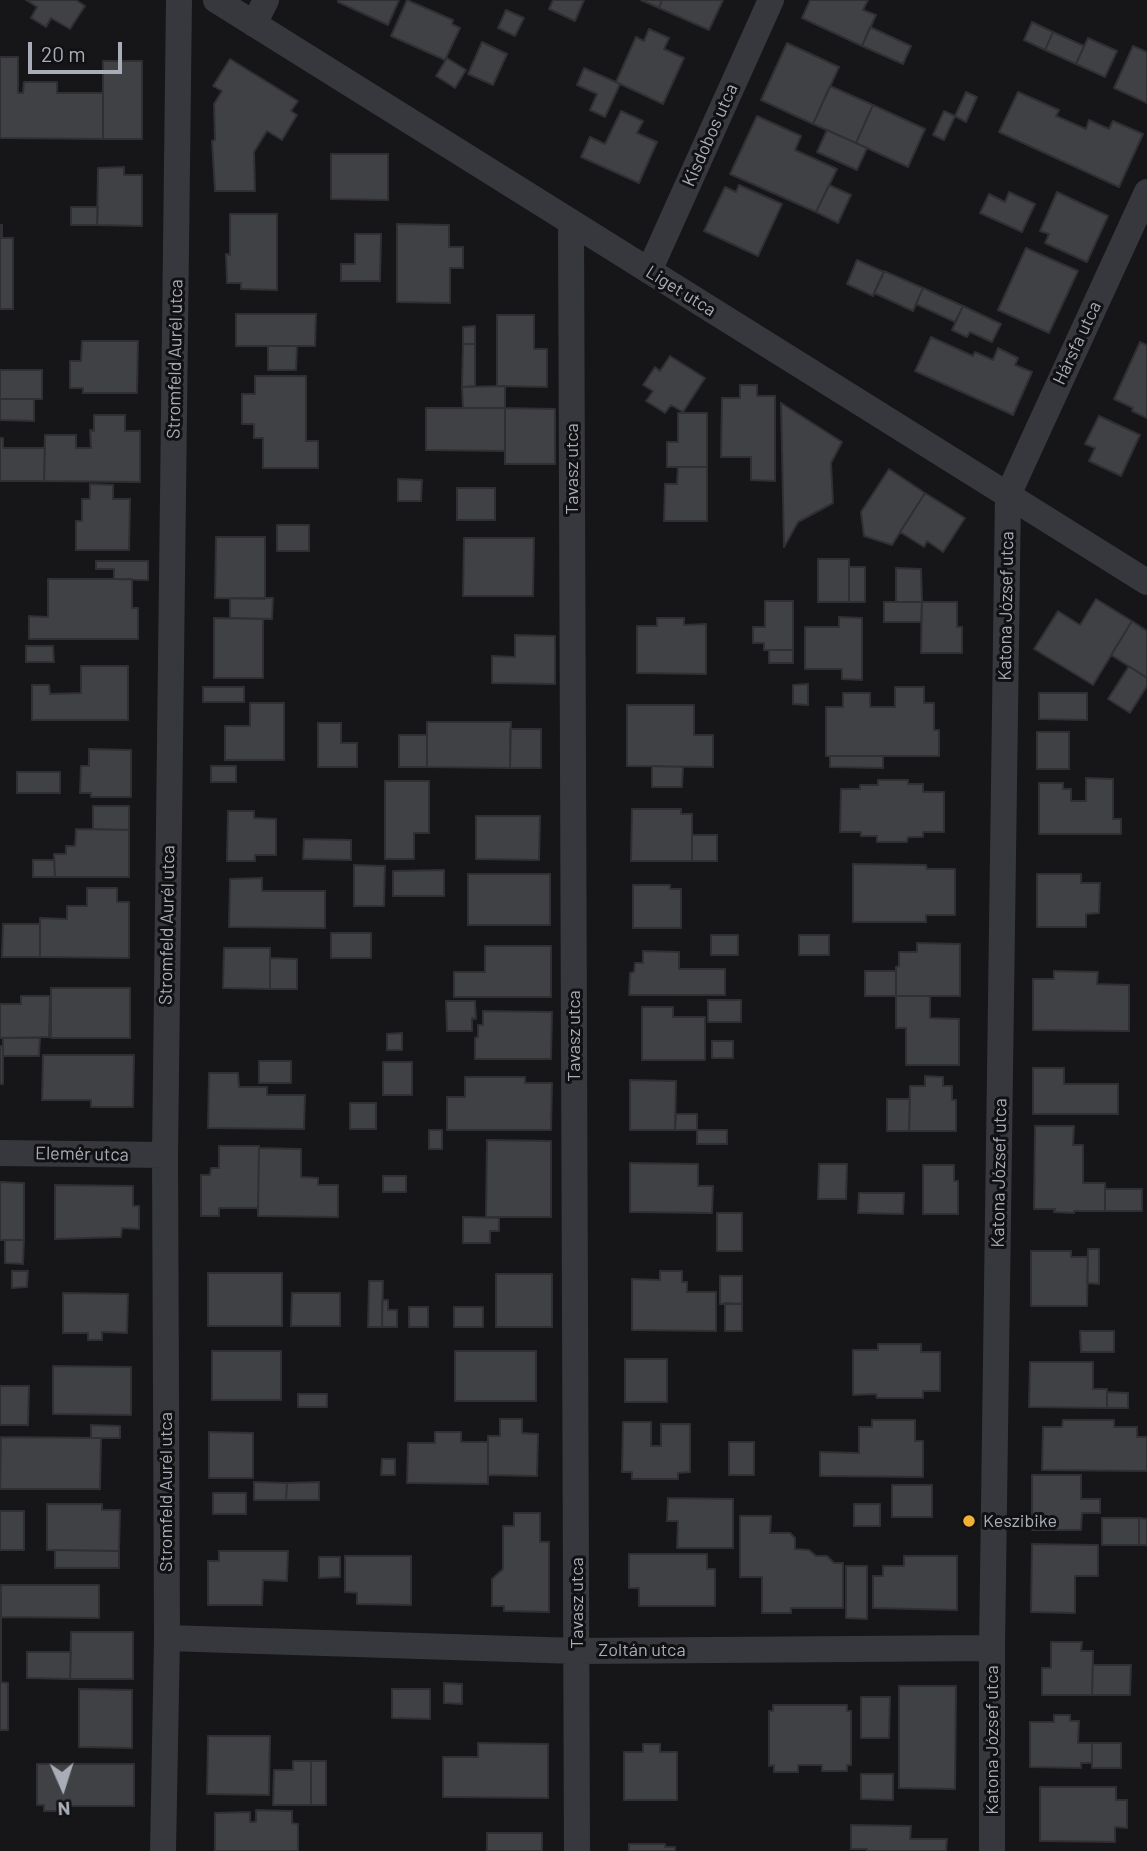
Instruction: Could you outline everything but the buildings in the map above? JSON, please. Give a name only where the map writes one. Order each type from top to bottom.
[{"type":"street","name":"Stromfeld Aurél utca","points":[[163,1851],[167,1638],[165,1155],[179,0]]},
{"type":"street","name":"Liget utca","points":[[216,0],[1147,582]]},
{"type":"street","points":[[254,24],[266,0]]},
{"type":"street","name":"Kisdobos utca","points":[[649,271],[771,0]]},
{"type":"street","name":"Hársfa utca","points":[[1008,495],[1147,192]]},
{"type":"street","name":"Tavasz utca","points":[[571,222],[577,1851]]},
{"type":"street","name":"Katona József utca","points":[[992,1851],[992,1648],[1008,495]]},
{"type":"street","name":"Elemér utca","points":[[0,1153],[165,1155]]},
{"type":"street","name":"Zoltán utca","points":[[167,1638],[577,1651],[992,1648]]},
{"type":"place","name":"Keszibike","points":[[969,1521]]}]
